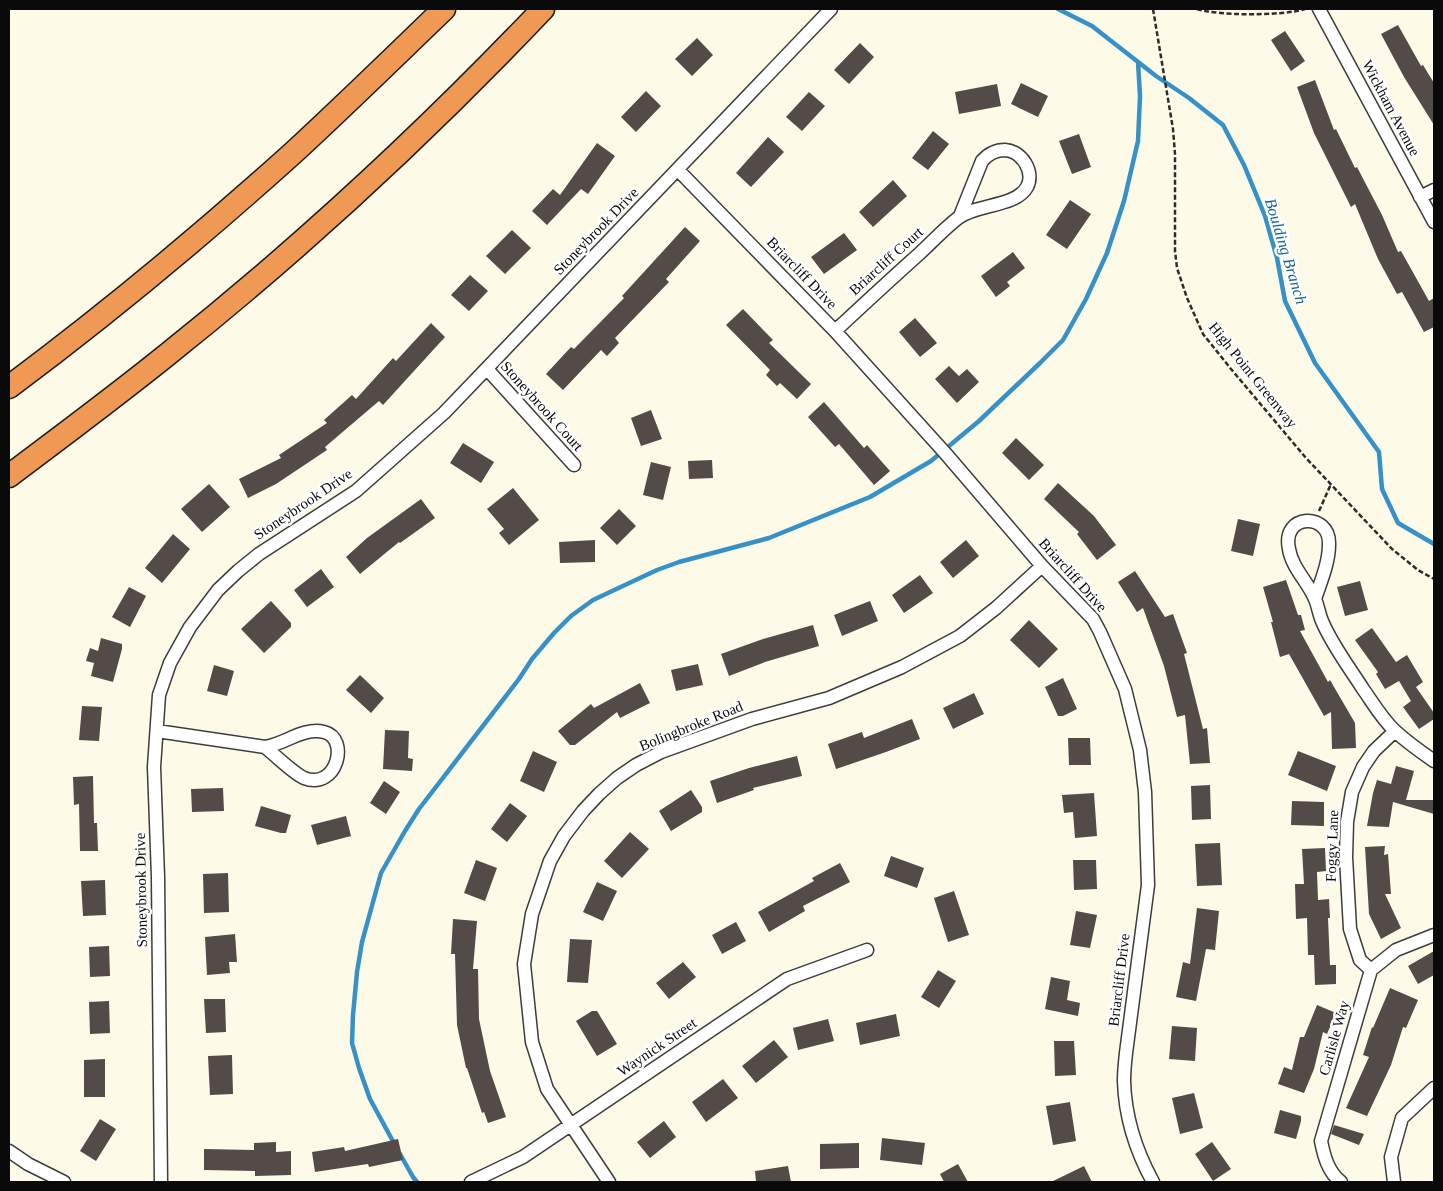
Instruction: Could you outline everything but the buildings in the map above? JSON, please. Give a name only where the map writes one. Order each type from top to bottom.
[{"type":"highway","points":[[9,387],[124,298],[216,220],[293,153],[444,9]]},
{"type":"highway","points":[[9,476],[169,354],[256,281],[341,206],[422,130],[543,9]]},
{"type":"street","name":"Stoneybrook Drive","points":[[161,1182],[158,877],[154,768],[159,695],[170,663],[190,627],[218,590],[238,571],[259,554],[356,491],[444,413],[831,9]]},
{"type":"street","name":"Wickham Avenue","points":[[1319,9],[1434,222]]},
{"type":"street","name":"Briarcliff Court","points":[[835,331],[960,216],[1008,200],[1020,194],[1026,187],[1029,178],[1023,159],[1014,152],[1005,150],[987,155],[982,161],[960,216]]},
{"type":"street","name":"Briarcliff Drive","points":[[678,170],[835,331],[946,454],[1042,566],[1093,619],[1100,632],[1125,689],[1140,750],[1145,792],[1148,885],[1127,1044],[1124,1081],[1129,1122],[1142,1161],[1153,1182]]},
{"type":"street","points":[[1420,197],[1434,190]]},
{"type":"street","name":"Stoneybrook Court","points":[[487,368],[574,465]]},
{"type":"street","points":[[1315,598],[1327,562],[1329,542],[1326,532],[1321,525],[1306,521],[1292,527],[1288,545],[1290,557],[1315,598],[1321,619],[1330,638],[1381,716],[1395,731],[1434,761]]},
{"type":"street","name":"Bolingbroke Road","points":[[609,1182],[547,1089],[532,1042],[524,964],[532,914],[550,861],[564,836],[599,794],[636,765],[661,752],[752,719],[829,698],[902,668],[960,636],[996,608],[1042,566]]},
{"type":"street","points":[[157,731],[265,747],[303,733],[326,732],[331,735],[337,745],[337,761],[326,777],[315,780],[307,779],[295,772],[265,747]]},
{"type":"street","name":"Foggy Lane","points":[[1371,970],[1360,960],[1350,929],[1346,857],[1347,822],[1352,792],[1363,767],[1374,751],[1395,731]]},
{"type":"street","points":[[1371,970],[1396,950],[1434,935]]},
{"type":"street","name":"Waynick Street","points":[[471,1182],[524,1156],[786,979],[867,950]]},
{"type":"street","name":"Carlisle Way","points":[[1340,1182],[1326,1164],[1321,1141],[1371,970]]},
{"type":"street","points":[[1394,1182],[1391,1157],[1402,1118],[1434,1088]]},
{"type":"street","points":[[9,1151],[28,1164],[64,1182]]},
{"type":"path","name":"High Point Greenway","points":[[1153,9],[1173,129],[1175,154],[1175,251],[1177,268],[1187,298],[1203,334],[1306,458],[1392,549],[1418,570],[1434,579]]},
{"type":"path","points":[[1197,9],[1209,12],[1240,14],[1294,12],[1304,9]]},
{"type":"path","points":[[1314,522],[1331,484]]},
{"type":"waterway","name":"Boulding Branch","points":[[1058,9],[1092,26],[1223,125],[1244,165],[1265,216],[1277,258],[1285,301],[1315,363],[1379,452],[1382,489],[1398,523],[1434,544]]},
{"type":"waterway","points":[[395,1145],[370,1099],[359,1068],[352,1043],[353,1015],[362,942],[381,873],[419,809],[519,679],[532,659],[571,616],[593,600],[657,570],[679,562],[769,538],[870,497],[931,461],[979,421],[1063,340],[1086,299],[1107,253],[1124,201],[1138,141],[1140,96],[1138,62]]},
{"type":"waterway","points":[[400,1154],[417,1182]]}]
